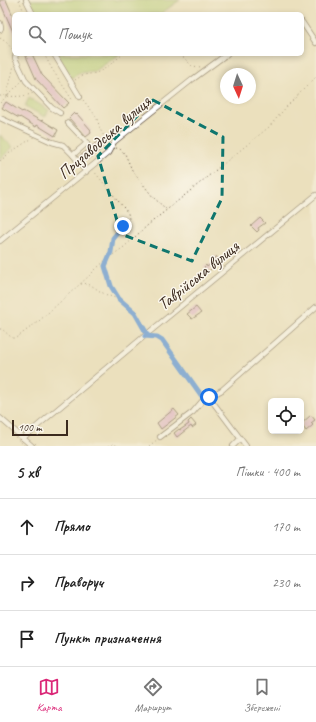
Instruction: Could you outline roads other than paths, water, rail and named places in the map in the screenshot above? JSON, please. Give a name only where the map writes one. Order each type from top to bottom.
[{"type":"street","points":[[26,0],[32,12]]},
{"type":"street","points":[[0,23],[0,30]]},
{"type":"street","points":[[304,25],[316,43]]},
{"type":"street","points":[[16,56],[26,81],[52,108],[60,113]]},
{"type":"street","points":[[55,56],[80,97]]},
{"type":"street","name":"Призаводська вулиця","points":[[0,241],[108,153],[114,142],[224,56]]},
{"type":"street","points":[[0,118],[52,142],[63,145],[87,170]]},
{"type":"street","points":[[68,123],[87,144],[73,155]]},
{"type":"street","name":"Таврійська вулиця","points":[[25,442],[146,335],[316,195]]},
{"type":"street","points":[[160,437],[193,412],[206,398],[222,390],[316,307]]},
{"type":"street","points":[[206,398],[246,446]]},
{"type":"street","points":[[0,418],[25,442],[32,446]]},
{"type":"street","points":[[233,446],[240,439]]}]
